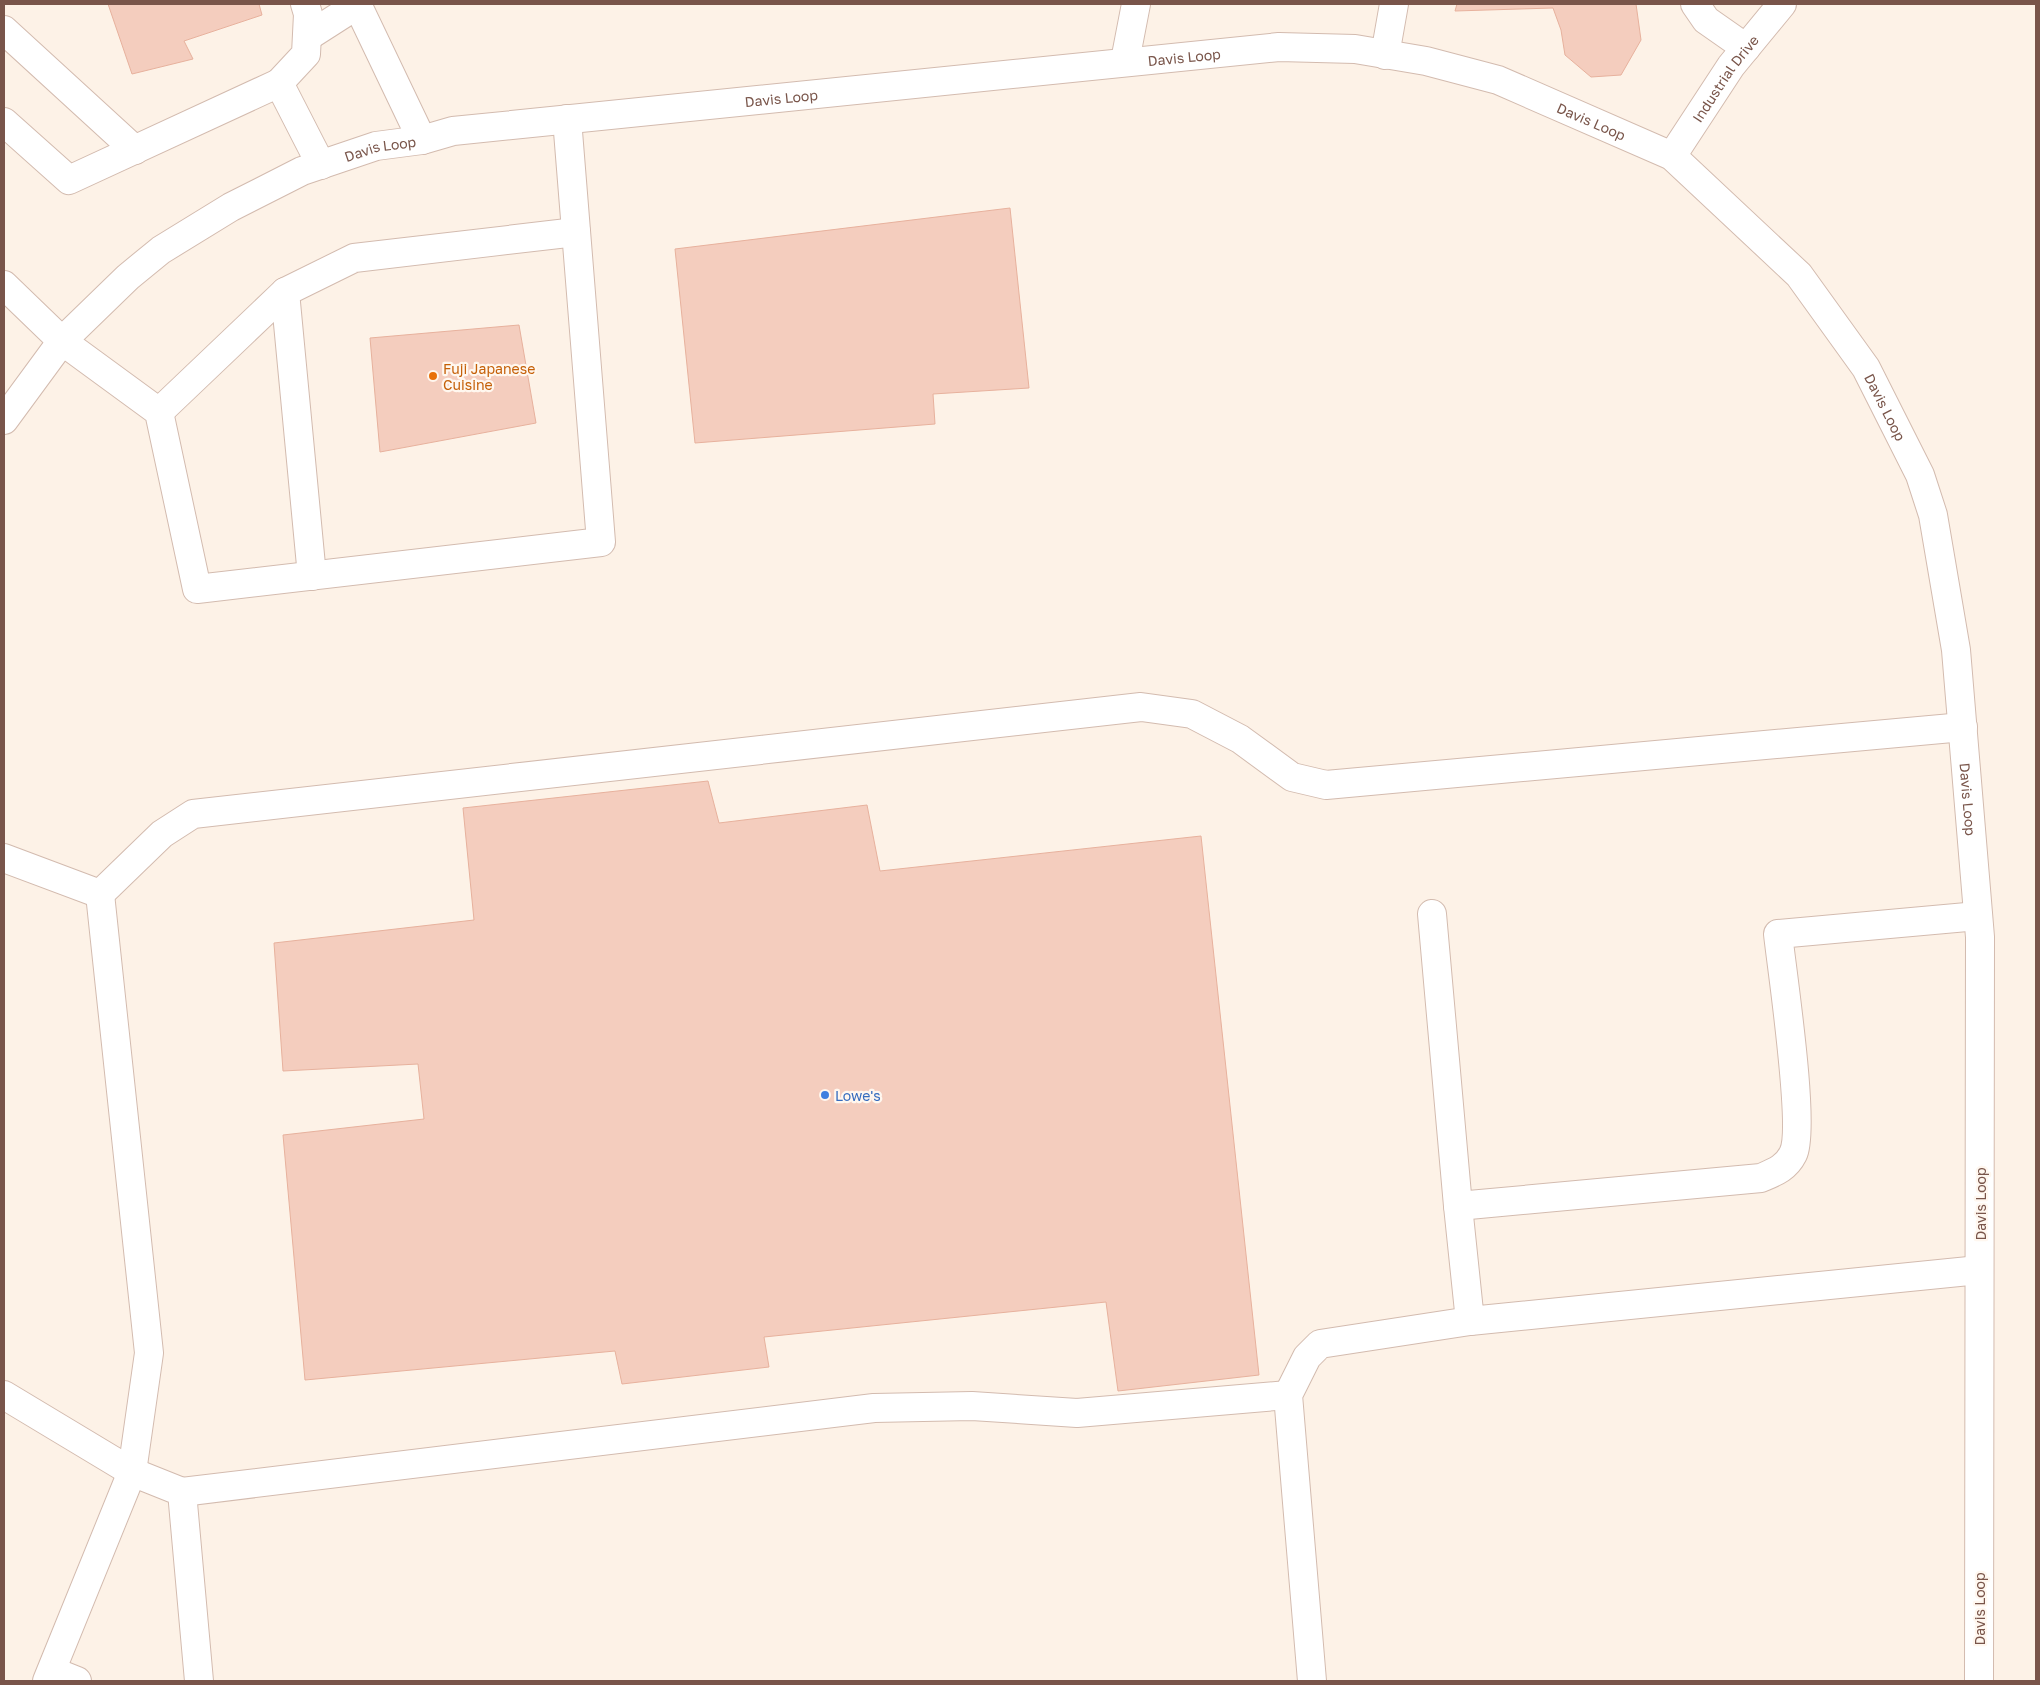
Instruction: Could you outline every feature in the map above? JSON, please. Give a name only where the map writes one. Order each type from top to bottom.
[{"type":"street","points":[[4,122],[69,180],[279,83],[306,54],[308,14],[304,4]]},
{"type":"street","points":[[307,37],[357,4],[422,140]]},
{"type":"street","points":[[1125,61],[1136,4]]},
{"type":"street","points":[[1386,55],[1394,4]]},
{"type":"street","points":[[1695,4],[1706,20],[1746,48]]},
{"type":"street","name":"Industrial Drive","points":[[1672,156],[1730,66],[1782,4]]},
{"type":"street","points":[[4,30],[135,150]]},
{"type":"street","name":"Davis Loop","points":[[4,420],[62,341],[128,277],[162,250],[230,206],[302,171],[376,146],[422,140],[453,131],[1125,61],[1279,47],[1355,50],[1426,61],[1498,80],[1672,156],[1799,275],[1866,368],[1920,475],[1932,515],[1956,650],[1978,916],[1979,1681]]},
{"type":"street","points":[[279,83],[321,165]]},
{"type":"street","points":[[4,284],[62,341],[159,412],[197,589],[601,542],[567,119]]},
{"type":"street","points":[[159,412],[285,292],[354,258],[576,232]]},
{"type":"street","points":[[285,292],[312,576]]},
{"type":"street","points":[[100,894],[162,834],[193,814],[1140,707],[1192,714],[1240,739],[1292,777],[1326,785],[1963,727]]},
{"type":"street","points":[[4,858],[100,894]]},
{"type":"street","points":[[76,1681],[49,1676],[132,1472],[150,1353],[100,894]]},
{"type":"street","points":[[1432,914],[1470,1321]]},
{"type":"street","points":[[1458,1206],[1761,1178],[1785,1168],[1794,1152],[1798,1118],[1778,934],[1978,916]]},
{"type":"street","points":[[1312,1681],[1288,1395],[1307,1357],[1320,1344],[1470,1321],[1979,1270]]},
{"type":"street","points":[[4,1395],[132,1472],[182,1492],[874,1408],[972,1406],[1077,1413],[1288,1395]]},
{"type":"street","points":[[182,1492],[200,1681]]},
{"type":"building","points":[[108,4],[259,4],[262,15],[184,41],[193,59],[132,74]]},
{"type":"building","points":[[1457,4],[1636,4],[1641,40],[1621,75],[1591,77],[1565,55],[1561,30],[1553,8],[1455,11]]},
{"type":"building","points":[[1010,208],[1029,388],[933,394],[935,424],[695,443],[675,249]]},
{"type":"building","points":[[519,325],[536,423],[380,452],[370,338]]},
{"type":"building","name":"Lowe's","points":[[708,781],[719,823],[867,805],[880,871],[1201,836],[1259,1375],[1118,1391],[1106,1302],[764,1337],[769,1367],[622,1384],[615,1351],[305,1380],[283,1135],[424,1119],[418,1064],[283,1071],[274,943],[474,920],[463,808]]},
{"type":"place","name":"Fuji Japanese Cuisine","points":[[433,376]]},
{"type":"place","name":"Lowe's","points":[[825,1095]]}]
